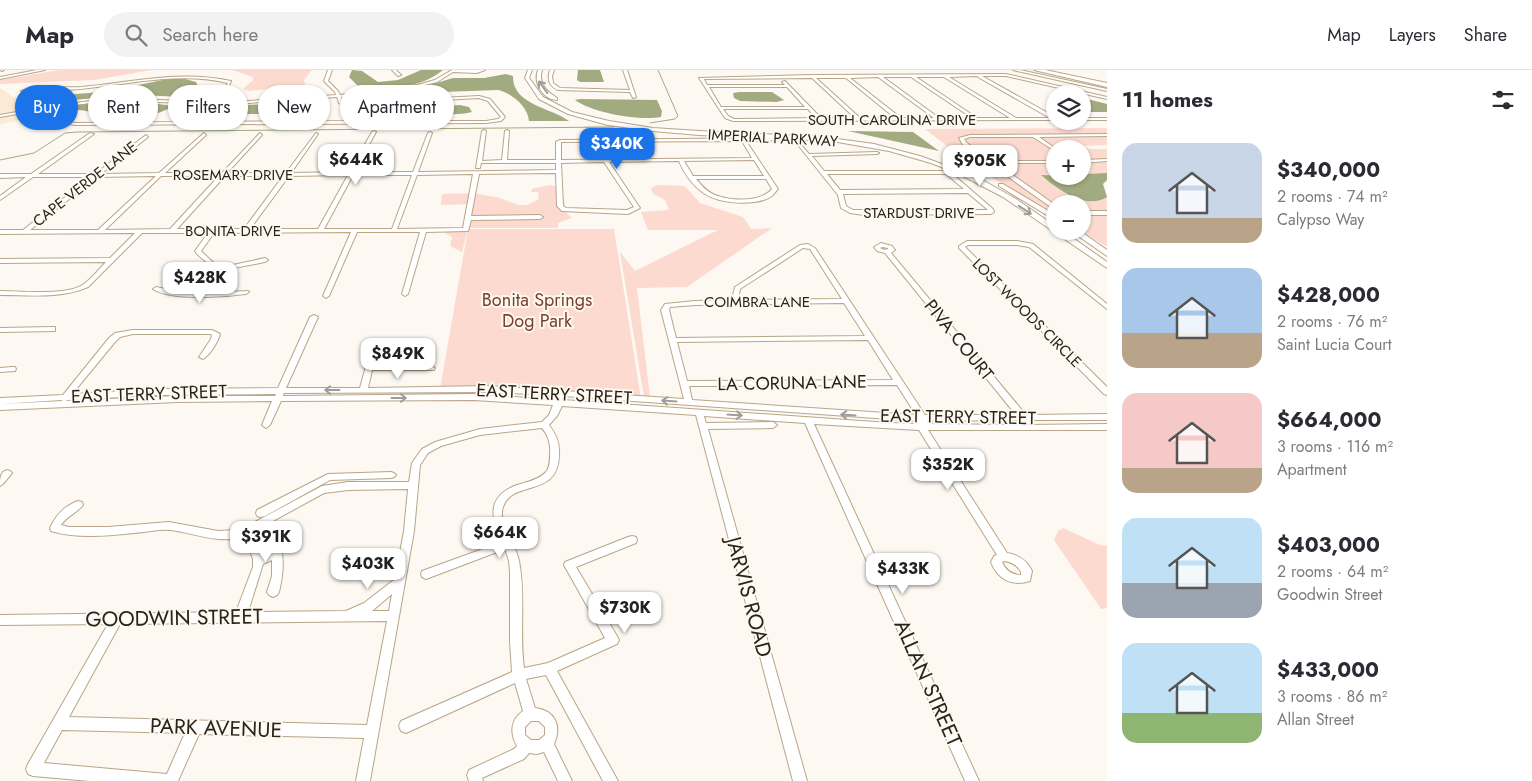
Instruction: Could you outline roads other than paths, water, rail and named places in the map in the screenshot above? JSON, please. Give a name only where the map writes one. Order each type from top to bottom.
[{"type":"highway","points":[[1070,70],[1107,78]]},
{"type":"highway","points":[[1039,73],[1107,85]]},
{"type":"main road","name":"IMPERIAL PARKWAY","points":[[530,70],[527,78],[533,92],[554,105],[582,116],[617,124],[671,132],[808,137],[874,146],[965,174],[988,185],[1046,223]]},
{"type":"main road","name":"IMPERIAL PARKWAY","points":[[540,70],[538,79],[540,87],[564,103],[588,113],[685,130],[808,133],[870,142],[907,150],[973,172],[999,184],[1046,213]]},
{"type":"main road","points":[[1071,240],[1107,266]]},
{"type":"main road","points":[[1088,240],[1107,254]]},
{"type":"street","points":[[1,74],[22,70]]},
{"type":"street","points":[[1,74],[43,70]]},
{"type":"street","points":[[330,70],[326,80],[337,92],[340,102]]},
{"type":"street","points":[[394,70],[399,76]]},
{"type":"street","points":[[248,102],[338,97],[410,88],[436,81],[453,70],[478,72],[483,70]]},
{"type":"street","points":[[552,70],[550,81],[553,86],[559,89],[632,91]]},
{"type":"street","points":[[625,70],[634,97]]},
{"type":"street","points":[[1015,70],[1039,73],[1047,77],[1107,90]]},
{"type":"street","points":[[78,88],[179,71]]},
{"type":"street","points":[[200,71],[227,80],[230,82],[228,85]]},
{"type":"street","points":[[1028,80],[1039,73]]},
{"type":"street","points":[[945,75],[1016,119]]},
{"type":"street","points":[[978,75],[1046,114]]},
{"type":"street","points":[[730,119],[720,108],[701,78],[1006,75],[1107,98]]},
{"type":"street","points":[[779,76],[820,120]]},
{"type":"street","points":[[812,76],[860,120]]},
{"type":"street","points":[[846,76],[899,120]]},
{"type":"street","points":[[879,76],[938,119]]},
{"type":"street","points":[[912,76],[977,119]]},
{"type":"street","points":[[1035,82],[1047,77]]},
{"type":"street","points":[[706,86],[788,86]]},
{"type":"street","points":[[454,99],[479,97],[488,100],[503,117],[499,120],[486,122],[454,122]]},
{"type":"street","points":[[0,115],[69,103],[123,100],[168,101]]},
{"type":"street","points":[[720,108],[809,108]]},
{"type":"street","name":"SOUTH CAROLINA DRIVE","points":[[730,119],[1046,119]]},
{"type":"street","points":[[1091,119],[1107,119]]},
{"type":"street","points":[[248,124],[340,123]]},
{"type":"street","points":[[78,124],[168,124]]},
{"type":"street","points":[[484,131],[468,218],[540,217]]},
{"type":"street","points":[[504,161],[507,131]]},
{"type":"street","points":[[320,230],[374,132]]},
{"type":"street","points":[[394,230],[430,133]]},
{"type":"street","points":[[0,198],[92,134]]},
{"type":"street","points":[[99,232],[204,134]]},
{"type":"street","points":[[172,231],[260,134]]},
{"type":"street","points":[[246,231],[316,134]]},
{"type":"street","points":[[1046,202],[965,144],[961,138],[970,136],[1107,135]]},
{"type":"street","name":"CAPE VERDE LANE","points":[[24,232],[146,136]]},
{"type":"street","points":[[1033,136],[1046,144]]},
{"type":"street","points":[[681,160],[684,168],[710,194],[756,202],[775,191],[743,139]]},
{"type":"street","points":[[605,160],[637,206],[635,210],[590,212],[564,210],[560,206],[558,173],[558,142],[560,141],[795,139]]},
{"type":"street","name":"STARDUST DRIVE","points":[[795,139],[839,192],[842,197],[841,205],[843,208],[858,213],[991,212]]},
{"type":"street","points":[[808,154],[877,153]]},
{"type":"street","points":[[479,162],[756,160]]},
{"type":"street","points":[[1091,161],[1107,160]]},
{"type":"street","points":[[990,162],[1046,162]]},
{"type":"street","points":[[823,173],[947,172],[991,212]]},
{"type":"street","name":"ROSEMARY DRIVE","points":[[0,176],[558,173]]},
{"type":"street","points":[[693,178],[767,177]]},
{"type":"street","points":[[839,192],[969,191]]},
{"type":"street","points":[[1091,214],[1107,213]]},
{"type":"street","name":"BONITA DRIVE","points":[[0,232],[466,230],[468,218]]},
{"type":"street","points":[[326,296],[356,230]]},
{"type":"street","points":[[405,294],[424,230]]},
{"type":"street","points":[[212,231],[198,251],[201,257],[214,265],[217,270]]},
{"type":"street","points":[[0,293],[73,291],[86,286],[140,232]]},
{"type":"street","name":"LOST WOODS CIRCLE","points":[[1107,306],[1032,245],[1017,243],[968,243],[962,247],[1107,392]]},
{"type":"street","points":[[740,302],[736,295],[737,288],[802,246],[812,248],[899,382],[1004,557]]},
{"type":"street","name":"PIVA COURT","points":[[887,252],[1032,428]]},
{"type":"street","points":[[0,261],[112,260]]},
{"type":"street","points":[[202,293],[217,270],[264,260]]},
{"type":"street","points":[[156,289],[164,292],[234,294],[246,292]]},
{"type":"street","name":"COIMBRA LANE","points":[[674,340],[665,310],[667,305],[672,303],[847,301]]},
{"type":"street","points":[[266,425],[314,317]]},
{"type":"street","points":[[0,330],[52,329]]},
{"type":"street","points":[[63,400],[112,340],[121,334],[133,332],[205,331],[214,333],[215,339],[203,358]]},
{"type":"street","points":[[688,403],[674,340],[870,338]]},
{"type":"street","points":[[363,390],[369,368],[431,368]]},
{"type":"street","points":[[0,370],[12,370]]},
{"type":"street","name":"LA CORUNA LANE","points":[[685,384],[899,382]]},
{"type":"street","name":"EAST TERRY STREET","points":[[280,394],[363,390],[488,390],[559,397],[688,403],[922,423],[1024,418],[1107,417]]},
{"type":"street","points":[[0,407],[63,400],[177,399],[280,394],[559,397],[808,421],[922,423],[1032,428],[1107,427]]},
{"type":"street","points":[[363,781],[409,530],[415,465],[419,458],[438,444],[480,432],[544,425],[550,421],[559,397]]},
{"type":"street","name":"EAST TERRY STREET","points":[[0,401],[63,400]]},
{"type":"street","name":"JARVIS ROAD","points":[[699,412],[800,781]]},
{"type":"street","name":"ALLAN STREET","points":[[808,421],[972,781]]},
{"type":"street","points":[[1061,427],[1074,424],[1107,423]]},
{"type":"street","points":[[531,715],[519,675],[516,654],[514,563],[497,517],[500,502],[514,491],[547,477],[554,468],[554,436],[544,425]]},
{"type":"street","points":[[703,426],[773,425]]},
{"type":"street","points":[[0,482],[7,473]]},
{"type":"street","points":[[348,486],[352,475]]},
{"type":"street","points":[[261,513],[319,480],[328,477],[387,475],[380,486]]},
{"type":"street","points":[[78,505],[71,508],[58,519],[55,528],[69,531],[108,531],[169,526],[227,535],[248,531],[322,490],[348,486],[412,485]]},
{"type":"street","points":[[240,618],[256,576],[258,561],[248,531]]},
{"type":"street","points":[[272,535],[277,554],[279,574],[273,592]]},
{"type":"street","points":[[406,726],[519,675],[549,669],[613,640],[569,566],[632,540]]},
{"type":"street","points":[[426,574],[508,544]]},
{"type":"street","points":[[258,561],[277,554]]},
{"type":"street","name":"GOODWIN STREET","points":[[348,616],[368,606],[399,582]]},
{"type":"street","name":"GOODWIN STREET","points":[[0,620],[393,616]]},
{"type":"street","points":[[117,619],[34,769],[167,781]]},
{"type":"street","points":[[549,669],[611,781]]},
{"type":"street","points":[[531,715],[542,716],[550,722],[552,733],[547,743],[537,748],[526,746],[519,737],[518,731],[522,721],[531,715]]},
{"type":"street","name":"PARK AVENUE","points":[[59,724],[372,732]]},
{"type":"street","points":[[171,781],[195,727]]},
{"type":"street","points":[[547,743],[565,781]]},
{"type":"street","points":[[476,781],[474,775],[519,754],[526,746]]},
{"type":"waterway","points":[[650,123],[675,119],[678,116],[658,70]]},
{"type":"waterway","points":[[0,160],[34,153],[65,133],[77,132],[614,127]]},
{"type":"park label","name":"Bonita Springs Dog Park","points":[[537,310]]}]
